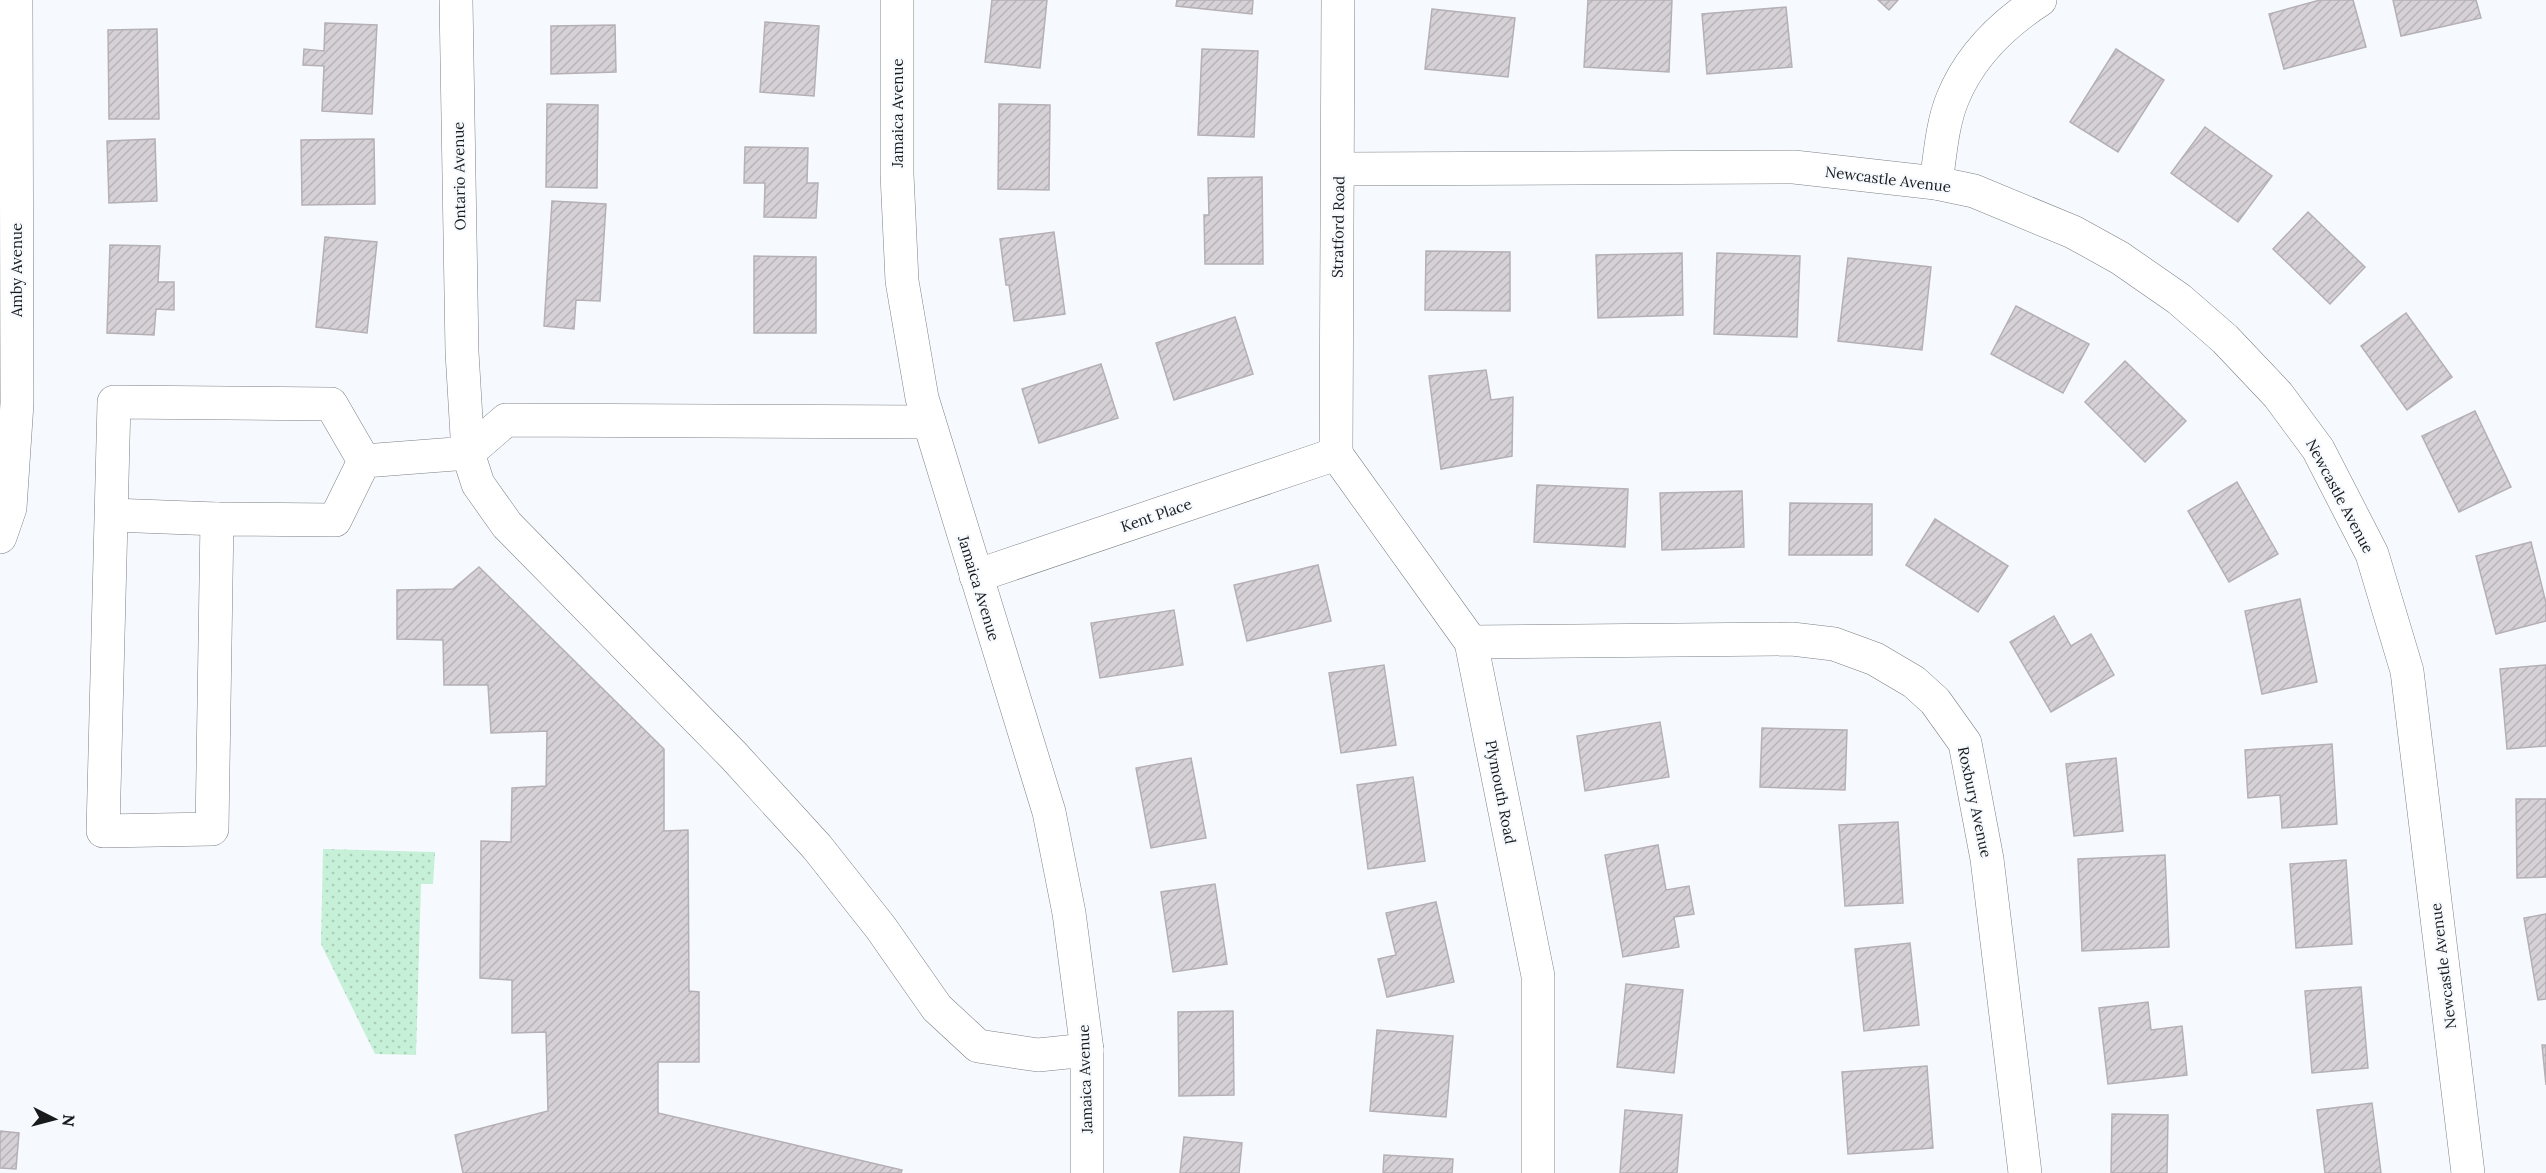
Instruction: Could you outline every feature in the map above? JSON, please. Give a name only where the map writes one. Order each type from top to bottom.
[{"type":"street","name":"Amby Avenue","points":[[0,537],[10,508],[16,403],[16,0]]},
{"type":"street","name":"Ontario Avenue","points":[[456,0],[462,352],[468,453],[478,484],[507,525],[734,756],[818,847],[881,928],[937,1008],[978,1046],[1038,1055],[1087,1050]]},
{"type":"street","name":"Jamaica Avenue","points":[[897,0],[897,174],[902,281],[921,398],[1049,812],[1070,913],[1087,1050],[1087,1173]]},
{"type":"street","name":"Stratford Road","points":[[1336,454],[1338,0]]},
{"type":"street","points":[[1936,183],[1952,100],[1977,57],[2011,19],[2040,0]]},
{"type":"street","name":"Newcastle Avenue","points":[[1339,169],[1794,167],[1936,183],[1974,191],[2073,232],[2120,258],[2178,299],[2225,339],[2278,395],[2318,449],[2372,554],[2407,671],[2468,1173]]},
{"type":"street","points":[[217,519],[212,829],[103,831],[114,402],[331,404],[364,461]]},
{"type":"street","points":[[364,461],[468,453],[506,420],[929,422]]},
{"type":"street","name":"Kent Place","points":[[976,576],[1336,454]]},
{"type":"street","name":"Plymouth Road","points":[[1336,454],[1471,642],[1538,976],[1538,1173]]},
{"type":"street","points":[[112,515],[335,520],[364,461]]},
{"type":"street","name":"Roxbury Avenue","points":[[1471,642],[1792,639],[1834,644],[1875,659],[1914,682],[1935,701],[1965,743],[1987,859],[2025,1173]]},
{"type":"green space","points":[[323,849],[435,852],[433,884],[421,884],[416,1055],[375,1054],[321,944]]},
{"type":"building","points":[[992,0],[1047,0],[1040,68],[985,62]]},
{"type":"building","points":[[1177,0],[1253,0],[1252,14],[1176,6]]},
{"type":"building","points":[[1588,0],[1672,0],[1669,72],[1584,67]]},
{"type":"building","points":[[1878,0],[1898,0],[1889,10]]},
{"type":"building","points":[[2320,0],[2353,0],[2366,47],[2284,69],[2269,14]]},
{"type":"building","points":[[2393,0],[2476,0],[2481,18],[2401,36]]},
{"type":"building","points":[[1786,7],[1792,67],[1707,74],[1702,14]]},
{"type":"building","points":[[1432,9],[1515,18],[1508,77],[1425,69]]},
{"type":"building","points":[[765,22],[819,26],[814,96],[760,92]]},
{"type":"building","points":[[325,23],[377,25],[372,114],[322,111],[324,66],[303,65],[304,49],[324,51]]},
{"type":"building","points":[[615,25],[616,72],[551,74],[551,26]]},
{"type":"building","points":[[157,29],[159,119],[109,119],[108,30]]},
{"type":"building","points":[[1202,49],[1258,51],[1254,137],[1198,135]]},
{"type":"building","points":[[2116,49],[2164,80],[2118,152],[2070,122]]},
{"type":"building","points":[[547,104],[598,105],[597,188],[546,187]]},
{"type":"building","points":[[999,104],[1050,105],[1049,190],[998,189]]},
{"type":"building","points":[[2205,127],[2272,176],[2238,222],[2171,173]]},
{"type":"building","points":[[155,139],[157,201],[109,203],[107,141]]},
{"type":"building","points":[[374,139],[375,204],[302,205],[301,140]]},
{"type":"building","points":[[745,147],[808,148],[807,183],[818,183],[816,218],[764,217],[765,183],[744,183]]},
{"type":"building","points":[[1262,177],[1263,264],[1205,264],[1204,215],[1209,215],[1208,178]]},
{"type":"building","points":[[552,201],[606,204],[600,301],[576,300],[574,329],[544,326]]},
{"type":"building","points":[[2308,212],[2365,267],[2330,304],[2273,249]]},
{"type":"building","points":[[1054,232],[1065,314],[1014,321],[1009,285],[1006,285],[1000,239]]},
{"type":"building","points":[[325,237],[377,242],[367,333],[316,327]]},
{"type":"building","points":[[110,245],[160,246],[158,282],[174,282],[174,310],[156,309],[154,335],[107,333]]},
{"type":"building","points":[[1426,251],[1510,252],[1510,311],[1425,310]]},
{"type":"building","points":[[1682,253],[1683,315],[1598,318],[1596,255]]},
{"type":"building","points":[[1717,253],[1800,256],[1797,337],[1714,334]]},
{"type":"building","points":[[754,256],[816,257],[816,333],[754,333]]},
{"type":"building","points":[[1848,258],[1931,267],[1922,350],[1838,341]]},
{"type":"building","points":[[2016,306],[2089,344],[2063,393],[1991,354]]},
{"type":"building","points":[[2406,313],[2452,377],[2407,410],[2361,346]]},
{"type":"building","points":[[1235,317],[1253,374],[1174,400],[1156,343]]},
{"type":"building","points":[[2125,361],[2186,421],[2145,462],[2085,402]]},
{"type":"building","points":[[1101,364],[1118,418],[1039,443],[1022,389]]},
{"type":"building","points":[[1486,370],[1491,400],[1513,397],[1512,456],[1441,469],[1429,376]]},
{"type":"building","points":[[2475,411],[2511,487],[2459,512],[2422,436]]},
{"type":"building","points":[[2237,482],[2278,554],[2229,582],[2188,511]]},
{"type":"building","points":[[1537,485],[1628,489],[1625,547],[1534,542]]},
{"type":"building","points":[[1742,491],[1744,547],[1662,550],[1660,493]]},
{"type":"building","points":[[1790,503],[1872,504],[1872,555],[1789,555]]},
{"type":"building","points":[[1935,519],[2008,566],[1978,612],[1906,565]]},
{"type":"building","points":[[2531,542],[2546,603],[2546,621],[2496,634],[2476,556]]},
{"type":"building","points":[[1318,565],[1331,621],[1247,641],[1234,585]]},
{"type":"building","points":[[479,567],[664,749],[664,831],[688,830],[689,991],[699,992],[699,1062],[658,1062],[658,1113],[902,1170],[901,1173],[463,1173],[455,1135],[548,1111],[546,1032],[512,1033],[512,980],[480,978],[481,841],[511,842],[512,788],[546,786],[547,731],[491,733],[488,685],[444,685],[443,640],[397,639],[397,590],[453,589]]},
{"type":"building","points":[[2300,599],[2317,682],[2262,694],[2245,611]]},
{"type":"building","points":[[1174,610],[1183,665],[1100,678],[1091,623]]},
{"type":"building","points":[[2054,616],[2071,646],[2091,634],[2114,675],[2051,712],[2010,642]]},
{"type":"building","points":[[1384,665],[1396,745],[1341,753],[1329,673]]},
{"type":"building","points":[[2546,665],[2546,746],[2507,749],[2500,669]]},
{"type":"building","points":[[1660,722],[1669,777],[1585,791],[1577,736]]},
{"type":"building","points":[[1762,728],[1847,730],[1845,790],[1760,787]]},
{"type":"building","points":[[2332,744],[2337,824],[2282,828],[2280,795],[2248,798],[2245,750]]},
{"type":"building","points":[[1191,758],[1206,838],[1151,848],[1136,768]]},
{"type":"building","points":[[2116,758],[2123,831],[2074,836],[2066,764]]},
{"type":"building","points":[[1413,777],[1425,861],[1368,869],[1357,785]]},
{"type":"building","points":[[2516,799],[2546,799],[2546,877],[2517,878]]},
{"type":"building","points":[[1898,822],[1903,903],[1845,906],[1839,825]]},
{"type":"building","points":[[1658,845],[1666,890],[1689,886],[1694,914],[1674,917],[1679,947],[1623,957],[1605,855]]},
{"type":"building","points":[[2165,855],[2169,947],[2082,951],[2078,859]]},
{"type":"building","points":[[2346,860],[2352,944],[2296,948],[2290,864]]},
{"type":"building","points":[[1215,884],[1227,964],[1173,972],[1161,892]]},
{"type":"building","points":[[1436,902],[1454,982],[1387,997],[1378,959],[1396,955],[1386,913]]},
{"type":"building","points":[[2546,914],[2546,999],[2538,1000],[2524,918]]},
{"type":"building","points":[[1910,943],[1919,1025],[1864,1031],[1855,949]]},
{"type":"building","points":[[1626,984],[1683,990],[1674,1073],[1617,1067]]},
{"type":"building","points":[[2361,987],[2368,1068],[2312,1073],[2305,991]]},
{"type":"building","points":[[2148,1002],[2151,1030],[2182,1026],[2187,1075],[2108,1084],[2099,1008]]},
{"type":"building","points":[[1233,1011],[1234,1095],[1179,1096],[1178,1012]]},
{"type":"building","points":[[1377,1030],[1453,1036],[1446,1117],[1370,1111]]},
{"type":"building","points":[[2542,1045],[2546,1045],[2546,1085]]},
{"type":"building","points":[[1927,1066],[1933,1148],[1848,1154],[1842,1072]]},
{"type":"building","points":[[2372,1103],[2381,1173],[2325,1173],[2317,1110]]},
{"type":"building","points":[[1625,1110],[1682,1115],[1677,1173],[1620,1173]]},
{"type":"building","points":[[2112,1114],[2168,1115],[2167,1173],[2111,1173]]},
{"type":"building","points":[[0,1131],[19,1133],[16,1169],[0,1168]]},
{"type":"building","points":[[1184,1137],[1242,1143],[1239,1173],[1180,1173]]},
{"type":"building","points":[[1384,1155],[1453,1159],[1452,1173],[1383,1173]]}]
